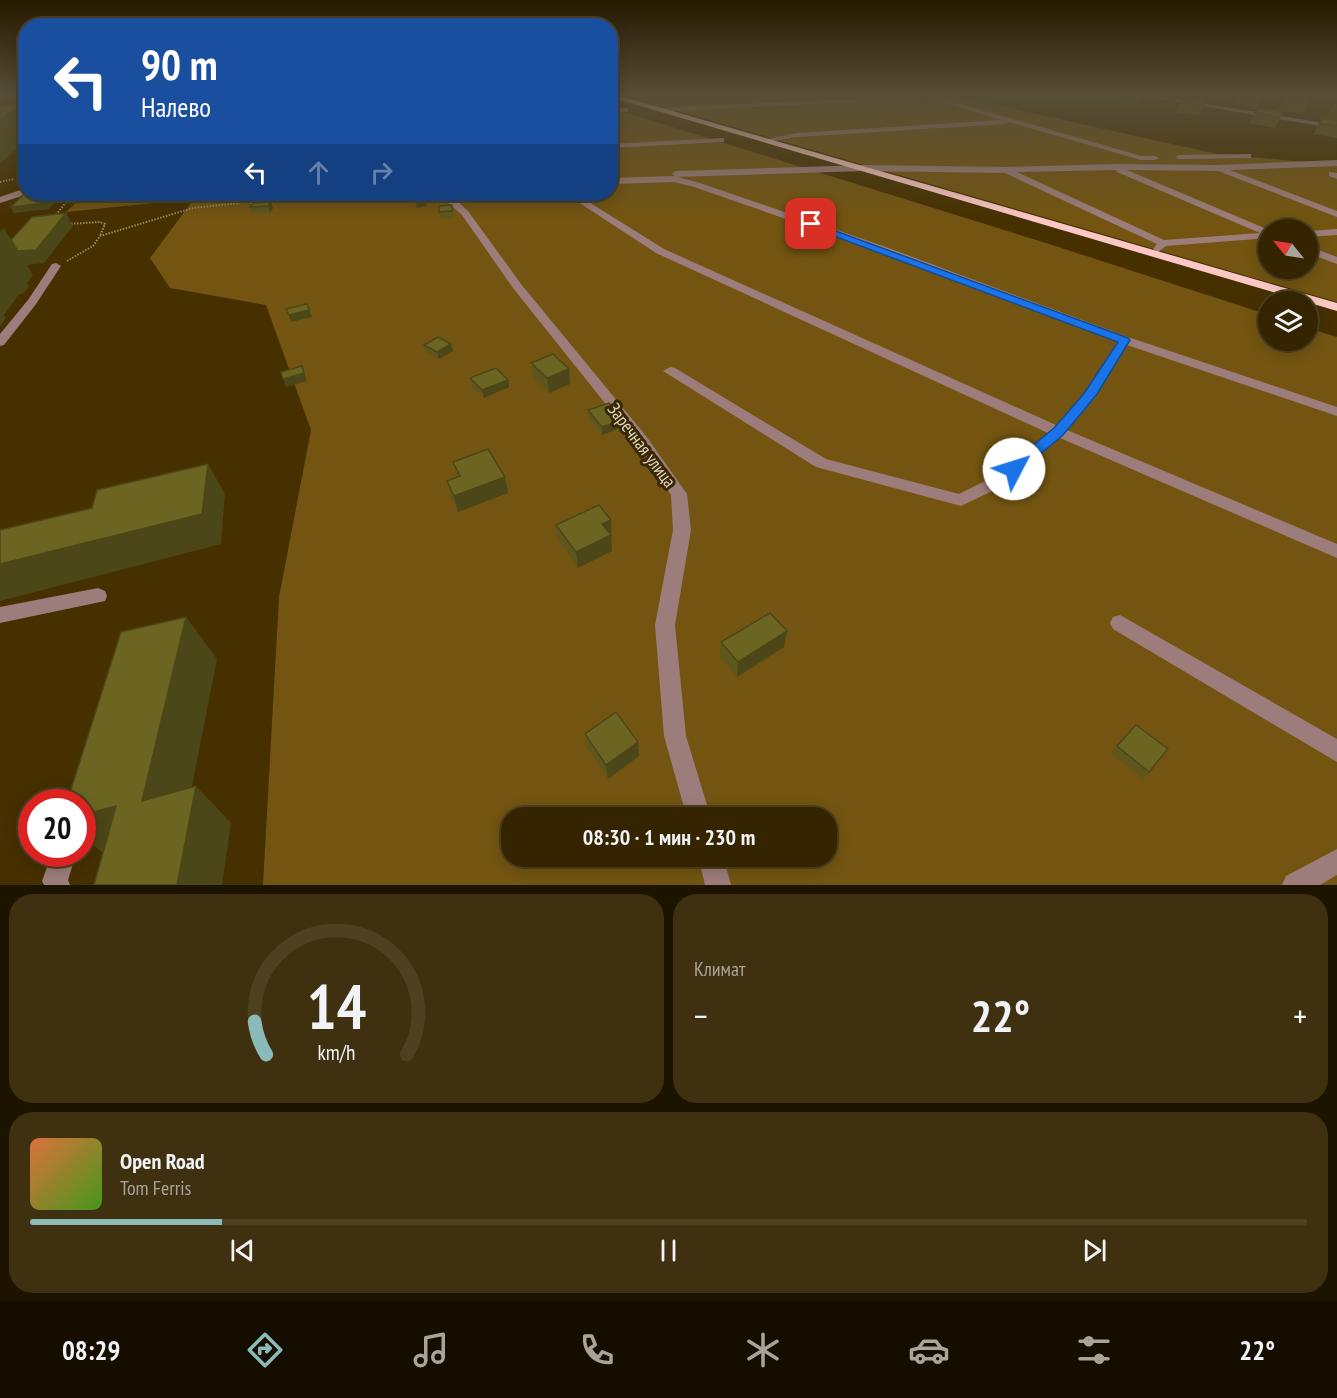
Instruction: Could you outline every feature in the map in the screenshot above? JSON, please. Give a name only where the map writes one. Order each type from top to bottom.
[{"type":"main road","points":[[751,136],[1337,308]]},
{"type":"street","points":[[767,141],[790,136]]},
{"type":"street","points":[[1066,136],[1141,158],[1163,158]]},
{"type":"street","points":[[618,146],[721,140]]},
{"type":"street","points":[[1265,156],[1329,153]]},
{"type":"street","points":[[1175,158],[1254,156]]},
{"type":"street","points":[[618,178],[864,168],[1006,170],[1115,167],[1217,168],[1337,163]]},
{"type":"street","points":[[1115,167],[1147,183],[1258,229]]},
{"type":"street","points":[[1217,168],[1337,214]]},
{"type":"street","points":[[1006,170],[1162,243],[1258,235]]},
{"type":"street","points":[[618,178],[674,179],[697,185],[879,248],[1124,340],[1337,412]]},
{"type":"street","points":[[0,200],[18,194]]},
{"type":"street","points":[[253,202],[264,201]]},
{"type":"street","name":"Заречная улица","points":[[451,201],[465,213],[517,286],[641,439],[679,494],[682,530],[664,626],[675,736],[696,807]]},
{"type":"street","points":[[581,201],[660,251],[1058,432],[1337,551]]},
{"type":"street","points":[[1318,233],[1337,232]]},
{"type":"street","points":[[1154,254],[1162,243]]},
{"type":"street","points":[[1318,253],[1337,261]]},
{"type":"street","points":[[0,342],[32,302],[56,266]]},
{"type":"street","points":[[670,371],[821,463],[961,500],[999,481],[1058,432],[1090,394],[1124,340]]},
{"type":"street","points":[[0,615],[98,596]]},
{"type":"street","points":[[1120,623],[1337,751]]},
{"type":"street","points":[[1295,885],[1337,861]]},
{"type":"street","points":[[57,885],[55,881],[60,867]]},
{"type":"street","points":[[713,867],[718,885]]},
{"type":"path","points":[[51,223],[68,201]]},
{"type":"path","points":[[100,236],[193,208],[253,202]]},
{"type":"path","points":[[56,266],[93,246],[105,224],[63,222]]},
{"type":"shaded area","points":[[618,136],[702,136],[1258,311],[1258,351],[1318,351],[1318,331],[1337,337],[1337,885],[263,885],[279,597],[311,430],[266,305],[170,288],[150,258],[193,201],[618,201]]},
{"type":"shaded area","points":[[765,136],[1137,136],[1217,154],[1337,165],[1337,302],[1318,296],[1318,291],[1299,291]]},
{"type":"shaded area","points":[[78,201],[174,201],[66,212]]},
{"type":"building","points":[[18,200],[48,201],[46,203],[11,207]]},
{"type":"building","points":[[271,202],[268,206],[250,207],[253,203]]},
{"type":"building","points":[[452,205],[452,211],[439,212],[439,206]]},
{"type":"building","points":[[66,213],[36,250],[18,251],[11,240],[32,217]]},
{"type":"building","points":[[307,304],[309,310],[289,315],[286,309]]},
{"type":"building","points":[[438,337],[451,344],[437,352],[424,345]]},
{"type":"building","points":[[553,354],[569,369],[547,378],[531,363]]},
{"type":"building","points":[[302,366],[304,373],[283,379],[281,372]]},
{"type":"building","points":[[496,368],[508,380],[482,390],[470,378]]},
{"type":"building","points":[[609,403],[623,420],[602,427],[588,410]]},
{"type":"building","points":[[488,449],[505,477],[454,496],[447,481],[460,476],[453,462]]},
{"type":"building","points":[[208,464],[202,514],[0,564],[0,530],[92,508],[97,490]]},
{"type":"building","points":[[599,505],[611,520],[602,524],[611,535],[576,552],[556,525]]},
{"type":"building","points":[[770,613],[787,631],[738,662],[721,642]]},
{"type":"building","points":[[186,617],[142,801],[196,786],[177,885],[94,885],[116,806],[96,811],[96,789],[71,789],[121,632]]},
{"type":"building","points":[[616,712],[638,742],[606,765],[585,734]]},
{"type":"building","points":[[1136,725],[1168,749],[1149,772],[1117,746]]},
{"type":"route","points":[[811,224],[1124,340],[1080,407],[1058,432],[1014,469]]}]
